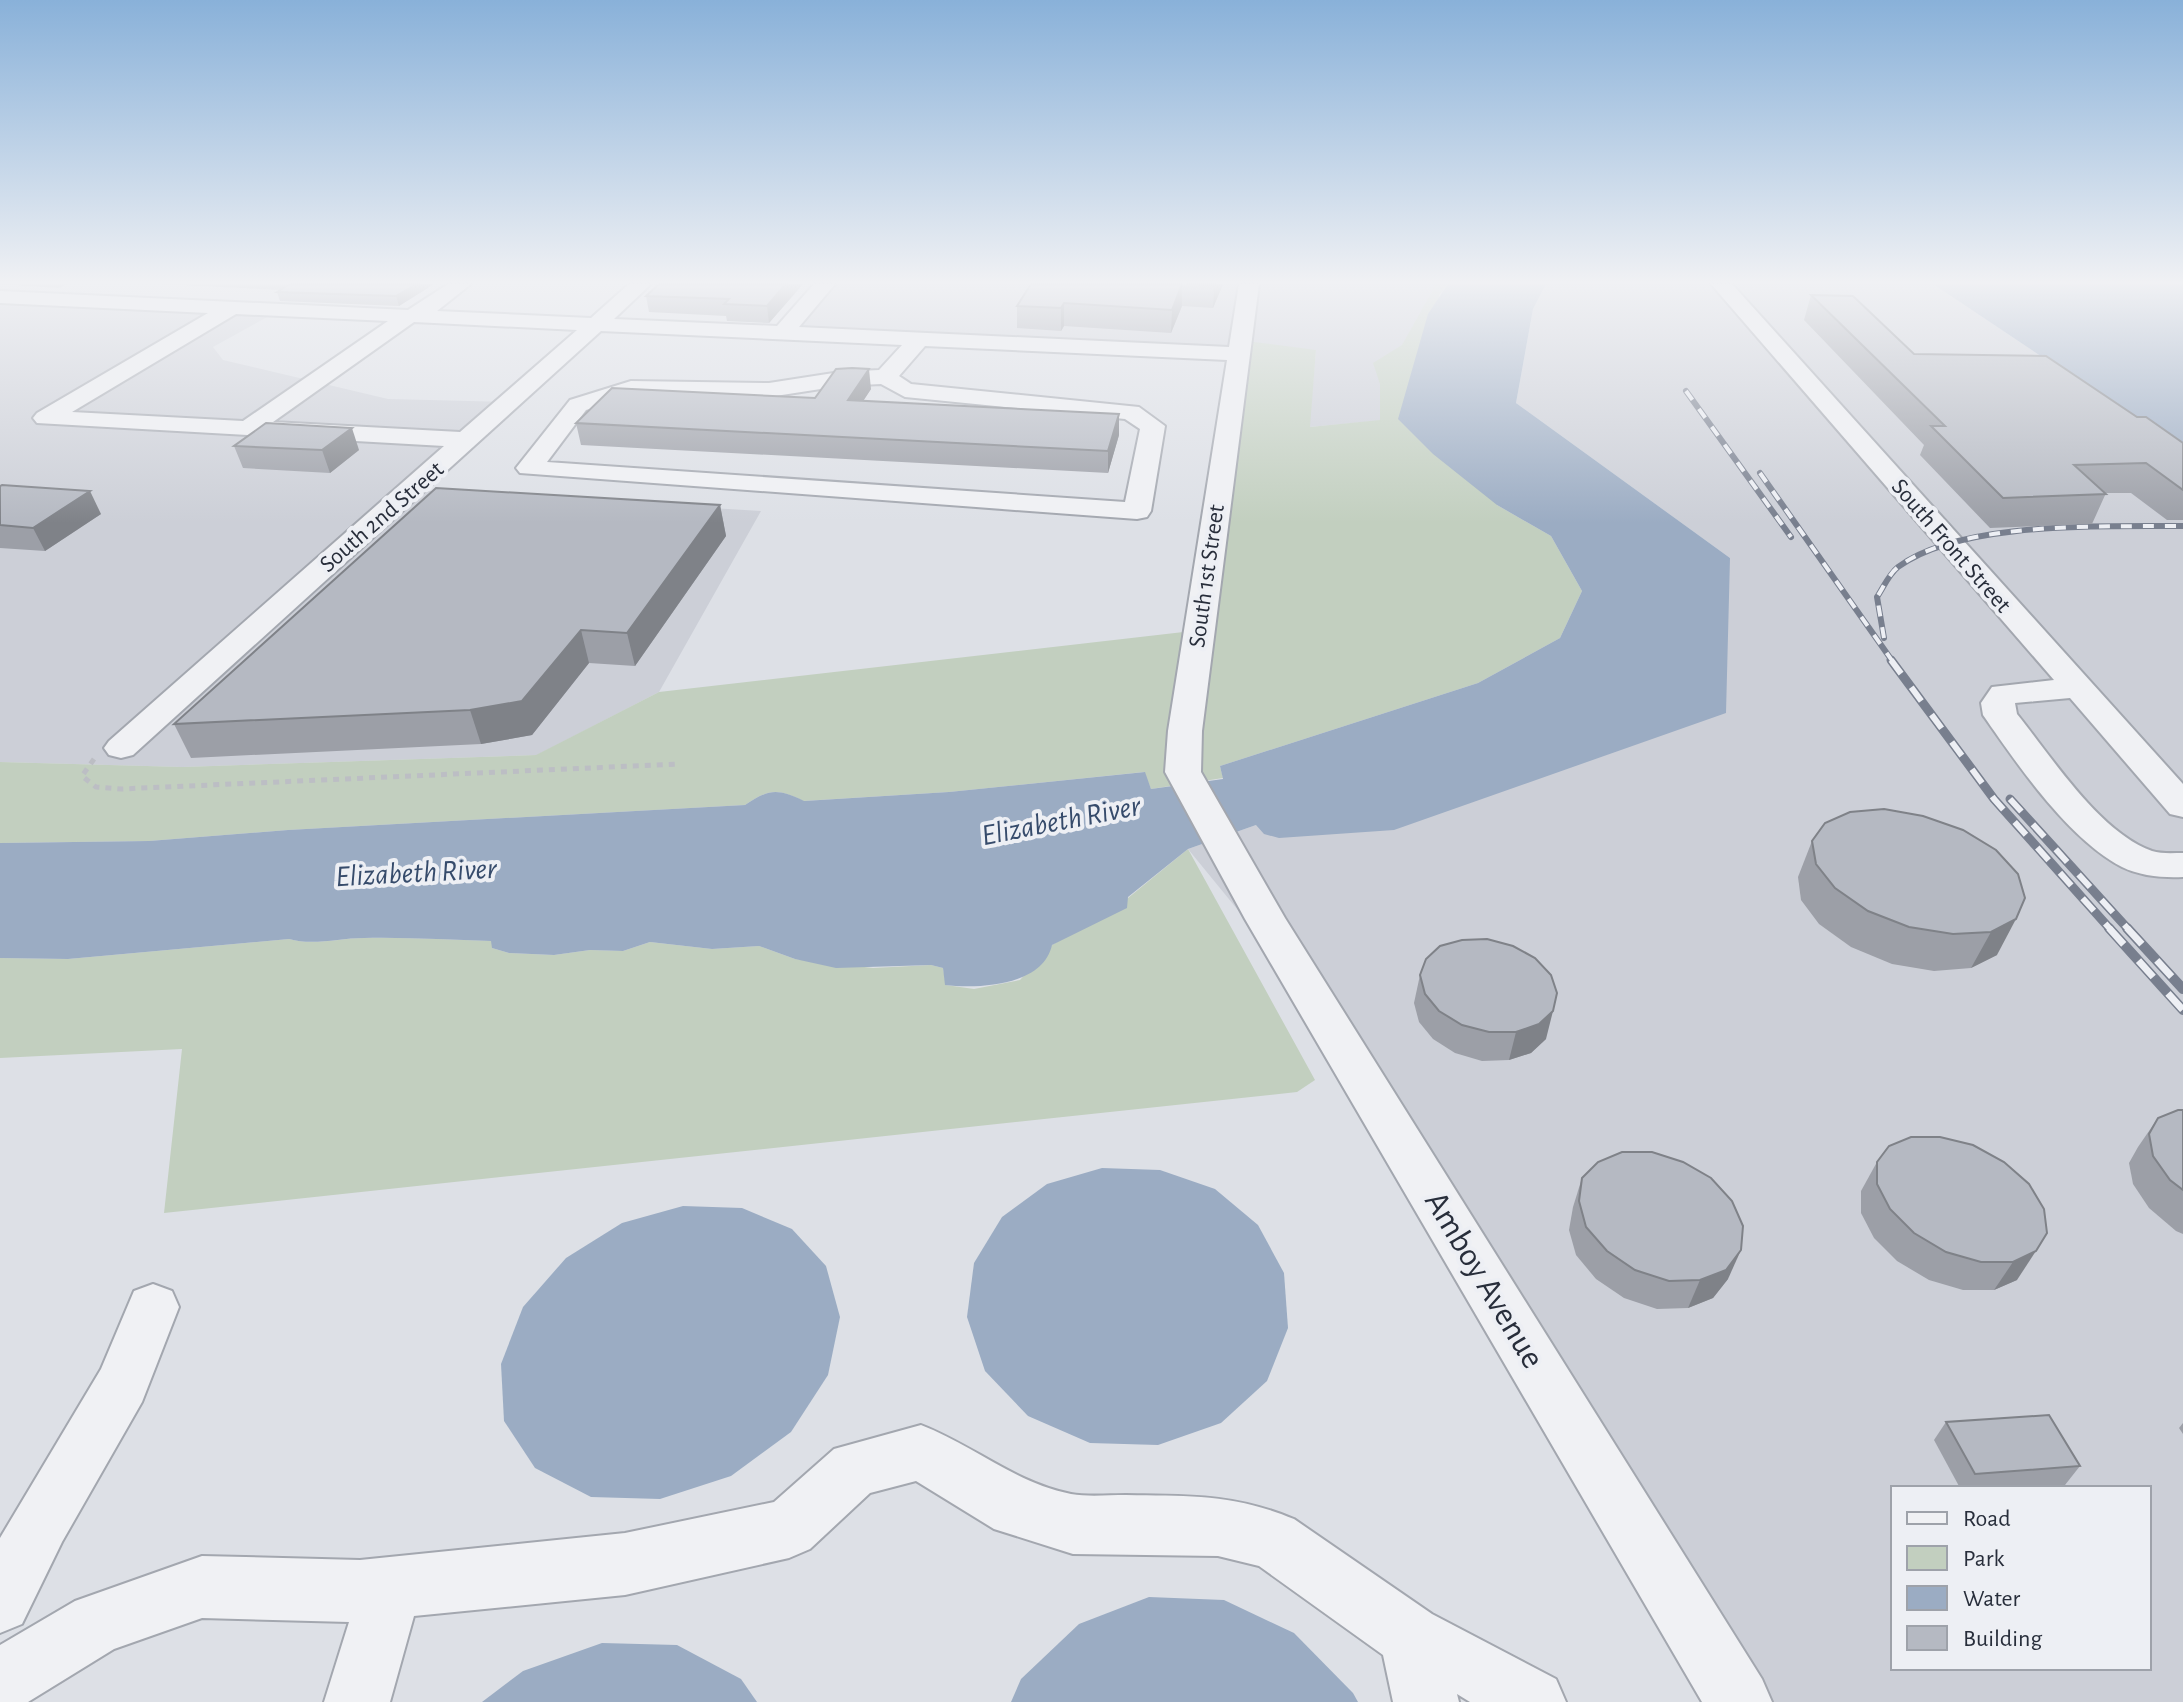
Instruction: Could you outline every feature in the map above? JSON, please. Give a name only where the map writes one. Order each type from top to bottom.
[{"type":"street","points":[[137,363],[45,418],[469,440]]},
{"type":"street","points":[[246,430],[344,363]]},
{"type":"street","name":"South 2nd Street","points":[[121,748],[552,363]]},
{"type":"street","points":[[886,377],[905,390],[1131,412],[1153,426],[1137,511],[529,468],[578,405],[639,386],[769,390],[840,379],[886,377],[898,363]]},
{"type":"street","name":"South 1st Street","points":[[1233,856],[1183,772],[1185,731],[1238,363]]},
{"type":"street","name":"South Front Street","points":[[1791,363],[2183,806]]},
{"type":"street","points":[[2078,688],[2004,694],[1998,703],[2000,715],[2092,826],[2112,844],[2136,859],[2167,866],[2183,865]]},
{"type":"street","name":"Amboy Avenue","points":[[1233,856],[1273,932],[1739,1702]]},
{"type":"street","points":[[0,1602],[41,1521],[122,1384],[153,1307]]},
{"type":"street","points":[[0,1682],[97,1623],[202,1587],[360,1591],[625,1564],[789,1528],[854,1469],[921,1452],[1015,1508],[1073,1524],[1218,1526],[1273,1540],[1410,1636],[1533,1702]]},
{"type":"street","points":[[357,1702],[391,1587]]},
{"type":"street","points":[[1410,1636],[1426,1702]]},
{"type":"path","points":[[121,748],[93,759],[82,776],[96,787],[121,789],[678,764]]},
{"type":"shaded area","points":[[0,363],[237,363],[388,399],[510,402],[413,490],[761,511],[659,692],[537,755],[183,767],[0,762]]},
{"type":"shaded area","points":[[1315,363],[1416,363],[1398,419],[1309,427]]},
{"type":"shaded area","points":[[1523,363],[2052,363],[2183,451],[2183,1702],[1742,1702],[1381,1085],[1188,849],[1256,825],[1730,558],[1516,403]]},
{"type":"green space","points":[[1243,363],[1315,363],[1310,427],[1380,420],[1380,384],[1373,363],[1458,363],[1497,505],[1551,536],[1582,591],[1560,638],[1478,683],[1220,766],[1223,778],[1151,789],[1144,772],[949,792],[803,801],[773,792],[745,805],[288,830],[149,841],[0,843],[0,762],[183,767],[536,755],[659,692],[1201,630]]},
{"type":"green space","points":[[1188,849],[1315,1080],[1297,1092],[164,1213],[182,1049],[0,1058],[0,958],[68,959],[289,939],[307,942],[355,938],[492,941],[492,948],[509,953],[554,955],[590,950],[623,951],[650,942],[712,949],[759,946],[795,959],[873,968],[931,965],[943,968],[946,985],[974,989],[1020,980],[1052,945],[1128,898]]},
{"type":"water","name":"Elizabeth River","points":[[1414,363],[1523,363],[1516,403],[1730,558],[1726,713],[1394,830],[1279,838],[1264,834],[1256,825],[1188,849],[1128,897],[1127,908],[1052,945],[1046,959],[1023,977],[991,985],[945,985],[943,968],[931,965],[836,968],[795,959],[759,946],[712,949],[650,942],[623,951],[590,950],[554,955],[509,953],[492,948],[491,941],[355,938],[307,942],[289,939],[68,959],[0,958],[0,843],[149,841],[288,830],[745,805],[773,792],[804,801],[949,792],[1145,772],[1151,789],[1223,779],[1220,766],[1478,683],[1560,638],[1582,591],[1551,536],[1497,505],[1433,454],[1398,419]]},
{"type":"water","points":[[2052,363],[2183,363],[2183,451]]},
{"type":"water","points":[[1102,1168],[1160,1170],[1215,1189],[1258,1225],[1284,1273],[1288,1328],[1267,1381],[1221,1423],[1158,1445],[1090,1443],[1028,1416],[985,1371],[967,1317],[974,1263],[1002,1217],[1047,1184]]},
{"type":"water","points":[[683,1206],[742,1208],[792,1229],[826,1266],[840,1317],[828,1375],[791,1432],[731,1476],[660,1499],[591,1497],[535,1468],[504,1421],[501,1364],[523,1307],[566,1258],[622,1223]]},
{"type":"water","points":[[1149,1597],[1224,1600],[1294,1633],[1353,1693],[1358,1702],[1011,1702],[1021,1679],[1079,1624]]},
{"type":"water","points":[[602,1643],[677,1645],[741,1679],[757,1702],[482,1702],[523,1671]]},
{"type":"building","points":[[1881,363],[2057,363],[2137,417],[2146,417],[2183,443],[2183,490],[2146,463],[2074,465],[2106,494],[2003,498],[1931,426],[1945,426]]},
{"type":"building","points":[[836,369],[869,369],[848,400],[1119,414],[1108,451],[576,423],[612,388],[815,398]]},
{"type":"building","points":[[266,423],[352,428],[322,450],[234,446]]},
{"type":"building","points":[[2,485],[90,491],[33,528],[0,525]]},
{"type":"building","points":[[436,488],[720,505],[627,633],[581,630],[522,701],[470,710],[174,724]]},
{"type":"building","points":[[1884,809],[1923,816],[1963,830],[1996,850],[2018,874],[2025,898],[2016,919],[1991,932],[1953,934],[1909,927],[1868,911],[1835,888],[1816,864],[1812,841],[1825,823],[1850,812]]},
{"type":"building","points":[[1487,939],[1513,946],[1535,958],[1551,975],[1557,993],[1553,1011],[1539,1024],[1516,1032],[1489,1032],[1462,1025],[1439,1011],[1425,994],[1420,975],[1426,959],[1440,946],[1462,940]]},
{"type":"building","points":[[2183,1110],[2183,1190],[2170,1180],[2153,1156],[2149,1134],[2158,1118]]},
{"type":"building","points":[[1911,1137],[1940,1137],[1973,1145],[2004,1162],[2029,1184],[2044,1209],[2047,1233],[2036,1251],[2013,1262],[1981,1262],[1946,1252],[1914,1233],[1890,1209],[1877,1184],[1877,1162],[1889,1146]]},
{"type":"building","points":[[1622,1152],[1652,1152],[1683,1162],[1711,1178],[1732,1201],[1743,1226],[1741,1250],[1726,1270],[1700,1280],[1669,1281],[1635,1270],[1607,1251],[1586,1227],[1579,1201],[1582,1178],[1598,1162]]},
{"type":"building","points":[[2049,1415],[2080,1466],[1975,1474],[1946,1422]]},
{"type":"railway","points":[[1686,391],[1791,537]]},
{"type":"railway","points":[[1760,473],[1893,662]]},
{"type":"railway","points":[[1884,638],[1877,597],[1898,567],[1925,552],[1958,541],[2035,529],[2183,526]]},
{"type":"railway","points":[[1891,660],[1994,799],[2111,930]]},
{"type":"railway","points":[[2010,799],[2129,930]]},
{"type":"railway","points":[[2109,928],[2183,1010]]},
{"type":"railway","points":[[2127,928],[2183,989]]}]
